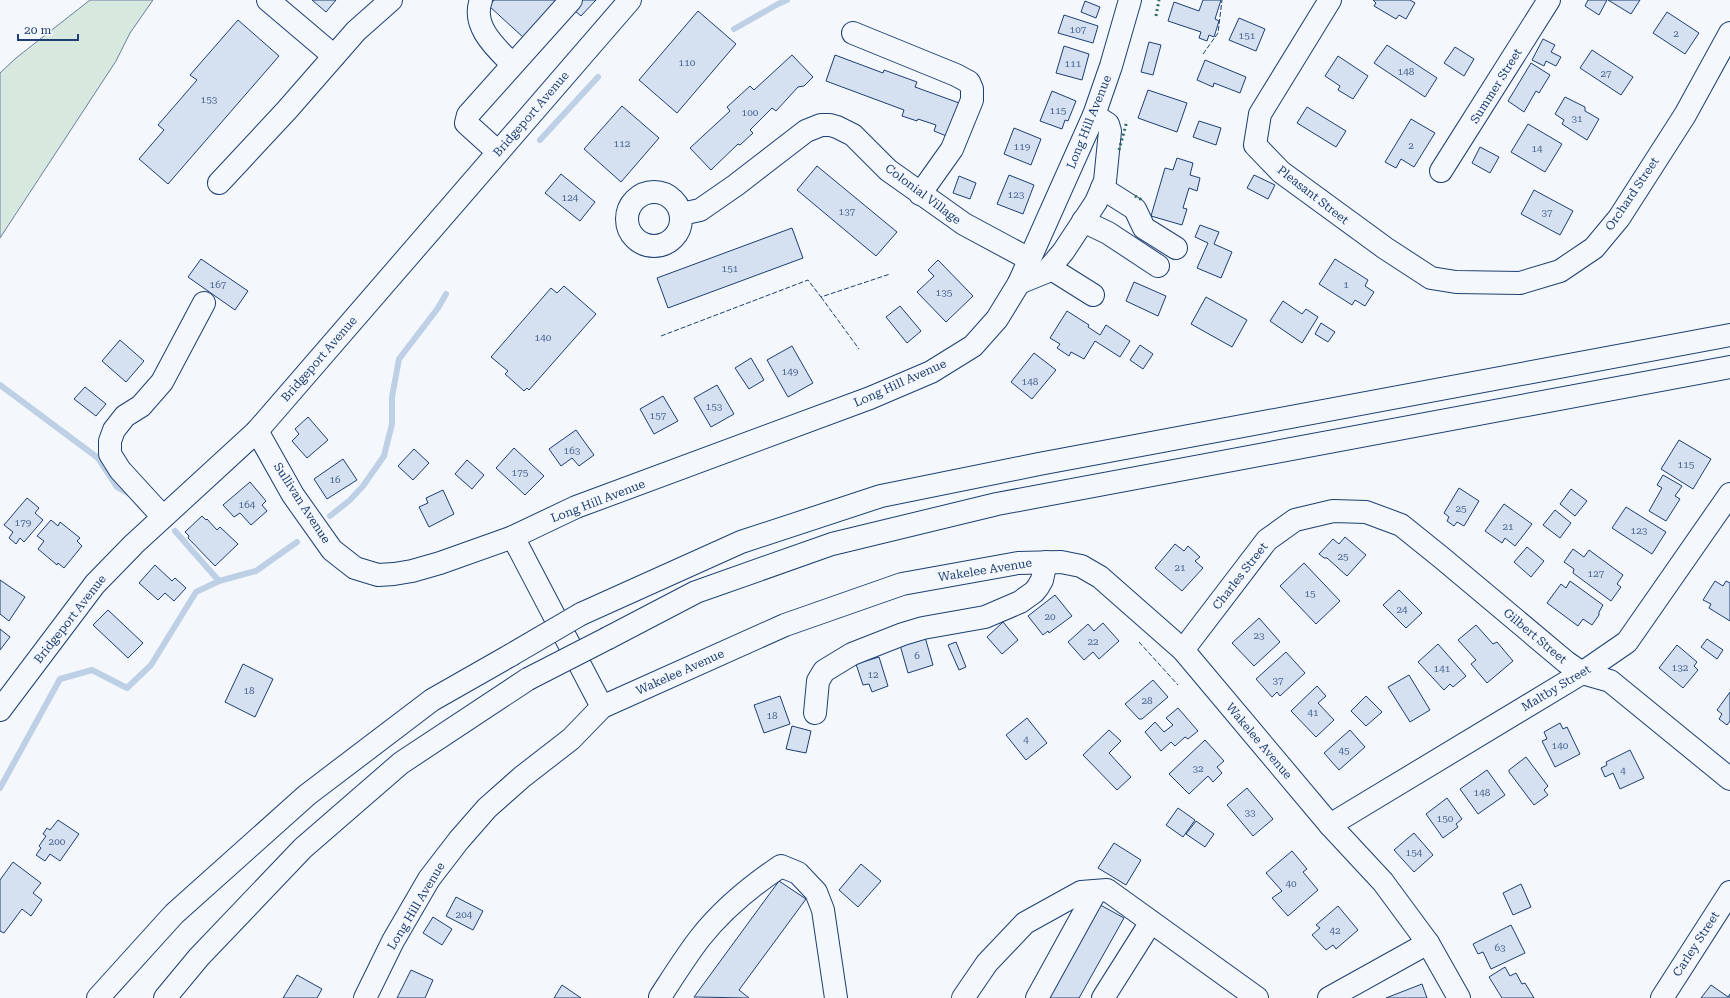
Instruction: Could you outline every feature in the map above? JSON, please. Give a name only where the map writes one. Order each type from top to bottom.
[{"type":"main road","points":[[268,0],[334,56]]},
{"type":"main road","points":[[219,183],[356,31],[390,0]]},
{"type":"main road","points":[[481,0],[478,8],[479,20],[493,45],[512,64]]},
{"type":"main road","points":[[498,152],[466,123],[468,115],[512,64],[571,0]]},
{"type":"main road","name":"Bridgeport Avenue","points":[[0,710],[95,584],[163,517],[257,431],[630,0]]},
{"type":"main road","name":"Long Hill Avenue","points":[[378,575],[412,571],[440,563],[513,537],[576,507],[870,398],[931,372],[973,346],[997,319],[1019,283],[1094,115],[1111,66],[1130,0]]},
{"type":"main road","name":"Pleasant Street","points":[[1330,0],[1260,114],[1255,145],[1281,172],[1385,248],[1431,278],[1456,282]]},
{"type":"main road","name":"Summer Street","points":[[1441,172],[1549,0]]},
{"type":"main road","points":[[853,33],[956,75],[968,82],[972,89],[972,100],[952,148],[920,194]]},
{"type":"main road","name":"Orchard Street","points":[[1456,282],[1520,283],[1560,271],[1594,248],[1619,218],[1685,115],[1730,33]]},
{"type":"main road","points":[[1019,283],[1046,272],[1050,268],[1063,252],[1096,202],[1105,181],[1110,132],[1108,124],[1094,115]]},
{"type":"main road","name":"Colonial Village","points":[[681,214],[700,210],[736,185],[806,131],[821,125],[837,127],[852,135],[888,170],[920,194],[964,224],[1029,259]]},
{"type":"main road","points":[[1102,188],[1135,209],[1144,228],[1176,248]]},
{"type":"main road","points":[[1083,221],[1108,233],[1158,266]]},
{"type":"main road","points":[[1050,268],[1093,295]]},
{"type":"main road","points":[[163,517],[120,470],[110,454],[110,441],[114,430],[124,416],[141,406],[162,382],[204,302]]},
{"type":"main road","points":[[98,998],[174,914],[307,795],[432,700],[581,614],[741,542],[881,496],[1039,464],[1730,335]]},
{"type":"main road","points":[[165,998],[199,956],[303,848],[401,763],[528,679],[696,592],[832,544],[997,504],[1730,367]]},
{"type":"main road","name":"Sullivan Avenue","points":[[257,431],[293,495],[332,550],[355,568],[378,575]]},
{"type":"main road","name":"Maltby Street","points":[[1330,825],[1582,673],[1627,642],[1730,494]]},
{"type":"main road","name":"Gilbert Street","points":[[1333,511],[1366,512],[1401,525],[1566,662],[1582,673],[1610,681],[1730,779]]},
{"type":"main road","name":"Charles Street","points":[[1183,650],[1266,540],[1295,520],[1333,511]]},
{"type":"main road","points":[[513,537],[602,707]]},
{"type":"main road","points":[[815,713],[818,681],[824,671],[852,654],[903,634],[923,628],[985,617],[1020,602],[1034,592],[1038,587],[1042,580],[1046,562]]},
{"type":"main road","name":"Wakelee Avenue","points":[[602,707],[785,625],[902,584],[1018,563],[1061,562],[1081,566],[1100,577],[1183,650],[1330,825],[1383,882],[1428,943],[1459,998]]},
{"type":"main road","name":"Long Hill Avenue","points":[[365,998],[393,941],[429,879],[459,840],[488,808],[522,777],[571,739],[602,707]]},
{"type":"main road","points":[[660,996],[700,937],[733,902],[760,880],[781,866],[798,873],[816,892],[823,910],[836,998]]},
{"type":"main road","points":[[963,998],[987,962],[1025,923],[1081,892],[1107,890],[1257,998]]},
{"type":"main road","points":[[1037,998],[1096,891]]},
{"type":"main road","name":"Carley Street","points":[[1662,998],[1730,892]]},
{"type":"main road","points":[[1103,998],[1151,922]]},
{"type":"main road","points":[[1329,998],[1428,943]]},
{"type":"main road","points":[[171,998],[199,956]]},
{"type":"shaded area","points":[[90,0],[153,0],[130,33],[116,61],[0,238],[0,73],[16,58]]},
{"type":"building","points":[[312,0],[336,0],[326,12]]},
{"type":"building","points":[[494,0],[557,0],[524,38],[489,6]]},
{"type":"building","points":[[562,0],[596,0],[581,16]]},
{"type":"building","points":[[1203,0],[1221,0],[1215,19],[1219,21],[1214,37],[1209,35],[1207,41],[1199,38],[1201,32],[1168,21],[1174,2],[1199,11]]},
{"type":"building","points":[[1373,0],[1410,0],[1415,3],[1406,19],[1399,15],[1396,19],[1374,6],[1376,3]]},
{"type":"building","points":[[1588,0],[1607,0],[1599,15],[1585,6]]},
{"type":"building","points":[[1608,0],[1640,0],[1631,14]]},
{"type":"building","points":[[1085,1],[1100,7],[1096,18],[1081,12]]},
{"type":"building","points":[[698,11],[736,44],[677,113],[639,80]]},
{"type":"building","points":[[1667,12],[1699,33],[1685,54],[1653,33]]},
{"type":"building","points":[[1064,15],[1098,26],[1093,43],[1058,33]]},
{"type":"building","points":[[1239,18],[1265,29],[1256,51],[1229,40]]},
{"type":"building","points":[[238,20],[279,56],[168,184],[139,159],[164,130],[158,125],[197,80],[190,75]]},
{"type":"building","points":[[1543,39],[1555,45],[1551,52],[1561,57],[1556,66],[1546,61],[1544,66],[1532,60]]},
{"type":"building","points":[[1149,42],[1161,45],[1153,75],[1141,72]]},
{"type":"building","points":[[1387,45],[1437,78],[1425,97],[1374,63]]},
{"type":"building","points":[[1064,46],[1089,54],[1082,80],[1056,73]]},
{"type":"building","points":[[1455,47],[1474,59],[1464,76],[1444,63]]},
{"type":"building","points":[[1592,50],[1633,77],[1621,95],[1580,68]]},
{"type":"building","points":[[792,55],[813,77],[804,86],[798,87],[776,111],[772,108],[750,130],[753,133],[740,145],[738,144],[711,170],[690,148],[730,111],[727,107],[750,86],[754,90]]},
{"type":"building","points":[[835,55],[883,73],[884,70],[917,82],[915,87],[962,104],[949,137],[934,131],[936,125],[902,116],[904,110],[826,81]]},
{"type":"building","points":[[1338,56],[1368,76],[1353,99],[1338,90],[1340,86],[1325,76]]},
{"type":"building","points":[[1205,60],[1246,77],[1240,93],[1214,83],[1213,87],[1197,80]]},
{"type":"building","points":[[1531,63],[1550,75],[1539,93],[1536,91],[1524,112],[1508,101]]},
{"type":"building","points":[[1148,90],[1187,103],[1177,132],[1138,118]]},
{"type":"building","points":[[1052,91],[1076,101],[1068,121],[1065,120],[1062,129],[1040,121]]},
{"type":"building","points":[[1565,97],[1585,107],[1585,111],[1599,119],[1587,140],[1562,124],[1564,120],[1555,114]]},
{"type":"building","points":[[622,106],[659,138],[621,182],[584,149]]},
{"type":"building","points":[[1307,107],[1346,131],[1336,147],[1297,123]]},
{"type":"building","points":[[1411,119],[1435,133],[1414,167],[1401,159],[1396,168],[1385,162]]},
{"type":"building","points":[[1199,121],[1221,128],[1216,145],[1193,137]]},
{"type":"building","points":[[1528,124],[1562,144],[1545,172],[1511,152]]},
{"type":"building","points":[[1014,128],[1041,139],[1031,165],[1004,154]]},
{"type":"building","points":[[1480,147],[1499,157],[1490,173],[1472,163]]},
{"type":"building","points":[[1177,158],[1193,163],[1190,175],[1200,178],[1197,191],[1189,188],[1183,208],[1187,209],[1182,225],[1151,216],[1165,168],[1173,170]]},
{"type":"building","points":[[817,166],[897,232],[876,256],[797,190]]},
{"type":"building","points":[[561,174],[595,202],[580,221],[545,193]]},
{"type":"building","points":[[1009,175],[1034,185],[1023,214],[997,204]]},
{"type":"building","points":[[1254,175],[1275,185],[1268,199],[1247,188]]},
{"type":"building","points":[[959,176],[976,183],[970,199],[953,193]]},
{"type":"building","points":[[1534,190],[1573,211],[1560,235],[1521,214]]},
{"type":"building","points":[[1200,225],[1219,232],[1214,244],[1232,252],[1221,278],[1197,268],[1208,243],[1195,237]]},
{"type":"building","points":[[792,228],[803,258],[668,308],[657,278]]},
{"type":"building","points":[[201,259],[248,291],[235,310],[188,277]]},
{"type":"building","points":[[1335,259],[1368,280],[1365,286],[1374,292],[1365,306],[1355,300],[1352,305],[1319,284]]},
{"type":"building","points":[[938,260],[973,296],[946,322],[917,292],[934,276],[928,270]]},
{"type":"building","points":[[1134,282],[1166,296],[1158,316],[1126,301]]},
{"type":"building","points":[[564,286],[596,314],[529,390],[527,388],[524,391],[505,374],[508,371],[491,357],[551,288],[557,293]]},
{"type":"building","points":[[1206,297],[1247,320],[1232,347],[1191,324]]},
{"type":"building","points":[[1283,301],[1302,314],[1306,309],[1318,317],[1302,343],[1270,321]]},
{"type":"building","points":[[900,306],[921,331],[907,343],[886,317]]},
{"type":"building","points":[[1067,311],[1089,325],[1088,327],[1100,335],[1106,325],[1130,341],[1120,357],[1095,341],[1084,359],[1071,352],[1069,356],[1057,348],[1060,344],[1050,338]]},
{"type":"building","points":[[1321,323],[1335,332],[1328,342],[1315,334]]},
{"type":"building","points":[[120,340],[144,361],[126,382],[102,361]]},
{"type":"building","points":[[1140,345],[1153,354],[1143,369],[1130,360]]},
{"type":"building","points":[[792,346],[813,383],[788,397],[767,360]]},
{"type":"building","points":[[1034,353],[1056,370],[1032,399],[1011,382]]},
{"type":"building","points":[[751,358],[764,380],[749,389],[735,368]]},
{"type":"building","points":[[717,385],[734,414],[711,427],[694,398]]},
{"type":"building","points":[[85,387],[106,404],[96,416],[74,399]]},
{"type":"building","points":[[663,396],[678,421],[654,434],[640,409]]},
{"type":"building","points":[[308,417],[328,440],[307,458],[292,441],[299,434],[295,429]]},
{"type":"building","points":[[576,430],[594,455],[579,466],[572,458],[561,466],[549,449]]},
{"type":"building","points":[[1679,440],[1711,459],[1693,489],[1661,469]]},
{"type":"building","points":[[514,448],[544,476],[525,495],[496,468]]},
{"type":"building","points":[[414,449],[429,463],[413,480],[398,466]]},
{"type":"building","points":[[343,459],[357,480],[327,499],[314,479]]},
{"type":"building","points":[[467,460],[484,475],[472,489],[455,474]]},
{"type":"building","points":[[1663,475],[1682,486],[1675,496],[1680,499],[1666,521],[1649,511],[1662,488],[1657,485]]},
{"type":"building","points":[[250,482],[266,501],[262,505],[267,511],[251,525],[240,513],[234,517],[223,505]]},
{"type":"building","points":[[1459,488],[1479,501],[1464,526],[1457,522],[1454,526],[1447,521],[1449,517],[1444,513]]},
{"type":"building","points":[[1571,489],[1587,501],[1575,516],[1560,504]]},
{"type":"building","points":[[443,490],[454,514],[429,527],[419,507],[428,503],[426,498]]},
{"type":"building","points":[[27,498],[39,508],[35,513],[43,520],[24,542],[20,538],[16,544],[9,538],[13,532],[4,525]]},
{"type":"building","points":[[1504,504],[1532,524],[1515,546],[1505,538],[1502,543],[1485,531]]},
{"type":"building","points":[[1626,507],[1666,532],[1652,554],[1612,528]]},
{"type":"building","points":[[1555,510],[1571,523],[1560,538],[1543,525]]},
{"type":"building","points":[[202,516],[206,520],[207,519],[217,530],[220,527],[238,544],[215,566],[188,538],[189,536],[185,532]]},
{"type":"building","points":[[51,520],[58,526],[60,522],[80,538],[77,541],[82,546],[64,568],[58,563],[57,565],[38,549],[44,541],[37,536]]},
{"type":"building","points":[[1345,537],[1366,555],[1347,576],[1327,558],[1324,558],[1319,554],[1333,539],[1339,544]]},
{"type":"building","points":[[1175,544],[1184,551],[1188,546],[1200,557],[1195,561],[1203,568],[1182,591],[1155,568]]},
{"type":"building","points":[[1527,547],[1544,561],[1531,577],[1514,562]]},
{"type":"building","points":[[1573,549],[1584,557],[1589,550],[1623,575],[1617,584],[1621,587],[1611,601],[1573,573],[1574,569],[1564,562]]},
{"type":"building","points":[[1304,563],[1340,601],[1316,624],[1280,586]]},
{"type":"building","points":[[155,565],[172,581],[175,578],[186,588],[174,601],[165,593],[158,600],[139,583]]},
{"type":"building","points":[[0,580],[25,597],[9,621],[0,614]]},
{"type":"building","points":[[1570,581],[1603,605],[1599,615],[1592,625],[1583,619],[1578,626],[1547,603],[1561,584],[1566,588]]},
{"type":"building","points":[[1715,581],[1723,586],[1726,581],[1730,583],[1730,621],[1709,608],[1711,604],[1703,600]]},
{"type":"building","points":[[1399,590],[1422,613],[1406,628],[1383,605]]},
{"type":"building","points":[[1055,595],[1072,616],[1049,633],[1048,631],[1043,635],[1028,616]]},
{"type":"building","points":[[108,610],[143,643],[128,658],[93,625]]},
{"type":"building","points":[[1259,618],[1280,642],[1254,666],[1232,643]]},
{"type":"building","points":[[1003,622],[1018,640],[1002,654],[987,637]]},
{"type":"building","points":[[1103,623],[1119,641],[1099,659],[1093,652],[1084,660],[1068,642],[1088,624],[1094,631]]},
{"type":"building","points":[[1476,625],[1493,644],[1497,642],[1513,661],[1487,683],[1471,664],[1476,660],[1458,640]]},
{"type":"building","points":[[0,629],[10,637],[0,650]]},
{"type":"building","points":[[925,637],[933,665],[908,673],[900,645]]},
{"type":"building","points":[[1707,639],[1723,650],[1717,659],[1701,647]]},
{"type":"building","points":[[956,642],[966,667],[959,670],[948,645]]},
{"type":"building","points":[[1438,644],[1466,676],[1453,687],[1450,684],[1444,690],[1418,662]]},
{"type":"building","points":[[1677,645],[1697,662],[1694,666],[1698,670],[1683,688],[1659,668]]},
{"type":"building","points":[[1286,652],[1305,673],[1280,696],[1277,692],[1272,697],[1256,679]]},
{"type":"building","points":[[879,657],[888,686],[872,692],[869,684],[863,685],[856,664]]},
{"type":"building","points":[[243,664],[273,679],[255,717],[225,702]]},
{"type":"building","points":[[1409,675],[1430,710],[1410,722],[1388,687]]},
{"type":"building","points":[[1153,680],[1168,697],[1142,719],[1139,719],[1125,704]]},
{"type":"building","points":[[1317,686],[1326,696],[1318,703],[1334,720],[1316,737],[1291,711]]},
{"type":"building","points":[[1730,692],[1730,721],[1727,725],[1719,719],[1722,714],[1717,710]]},
{"type":"building","points":[[780,696],[790,724],[764,733],[754,705]]},
{"type":"building","points":[[1366,696],[1382,712],[1366,726],[1351,711]]},
{"type":"building","points":[[1178,708],[1198,731],[1188,739],[1185,737],[1175,746],[1171,742],[1161,751],[1145,732],[1155,722],[1164,732],[1173,725],[1166,718]]},
{"type":"building","points":[[1027,718],[1047,743],[1026,760],[1006,735]]},
{"type":"building","points":[[1560,723],[1563,729],[1567,727],[1580,754],[1555,767],[1542,741],[1547,739],[1544,732]]},
{"type":"building","points":[[792,726],[811,731],[806,753],[786,749]]},
{"type":"building","points":[[1109,730],[1121,741],[1109,753],[1131,777],[1117,790],[1083,755]]},
{"type":"building","points":[[1350,730],[1365,747],[1339,770],[1324,753]]},
{"type":"building","points":[[1205,740],[1224,761],[1217,767],[1222,773],[1213,782],[1208,776],[1189,794],[1169,774]]},
{"type":"building","points":[[1630,750],[1644,778],[1620,789],[1613,773],[1605,777],[1601,768],[1607,765],[1606,762]]},
{"type":"building","points":[[1526,757],[1548,786],[1544,790],[1548,795],[1534,805],[1509,772],[1509,770]]},
{"type":"building","points":[[1487,770],[1505,795],[1478,814],[1460,789]]},
{"type":"building","points":[[1247,788],[1273,819],[1253,836],[1227,805]]},
{"type":"building","points":[[1447,798],[1462,819],[1456,824],[1458,827],[1443,838],[1426,814]]},
{"type":"building","points":[[1178,808],[1195,820],[1183,837],[1166,825]]},
{"type":"building","points":[[58,820],[79,834],[60,861],[50,854],[45,861],[36,855],[41,848],[39,846],[46,836],[43,834],[47,828],[50,830]]},
{"type":"building","points":[[1196,821],[1214,834],[1205,847],[1186,834]]},
{"type":"building","points":[[1414,833],[1433,855],[1414,872],[1394,850]]},
{"type":"building","points":[[1114,843],[1141,860],[1126,885],[1098,868]]},
{"type":"building","points":[[1292,851],[1307,869],[1303,872],[1318,890],[1288,916],[1272,898],[1282,891],[1266,873]]},
{"type":"building","points":[[13,862],[41,883],[33,893],[42,900],[31,916],[22,909],[4,933],[0,931],[0,880]]},
{"type":"building","points":[[861,864],[881,881],[858,907],[839,890]]},
{"type":"building","points":[[779,881],[806,899],[739,990],[749,998],[694,997]]},
{"type":"building","points":[[1521,884],[1531,907],[1513,915],[1503,893]]},
{"type":"building","points":[[456,897],[483,911],[473,930],[446,916]]},
{"type":"building","points":[[1095,902],[1124,918],[1079,998],[1041,998]]},
{"type":"building","points":[[1338,906],[1358,930],[1336,949],[1333,945],[1326,950],[1312,935],[1320,928],[1316,925]]},
{"type":"building","points":[[433,917],[452,929],[442,945],[423,933]]},
{"type":"building","points":[[1511,925],[1525,953],[1491,969],[1483,952],[1478,954],[1473,944]]},
{"type":"building","points":[[1505,967],[1510,976],[1516,973],[1522,984],[1525,983],[1534,998],[1502,998],[1489,977]]},
{"type":"building","points":[[411,970],[433,980],[425,998],[397,998]]},
{"type":"building","points":[[297,975],[322,989],[317,998],[283,998]]},
{"type":"building","points":[[1422,984],[1427,998],[1386,998]]},
{"type":"building","points":[[562,985],[581,998],[554,998]]},
{"type":"building","points":[[1711,985],[1728,997],[1730,994],[1730,998],[1701,998]]},
{"type":"waterway","points":[[734,29],[787,0]]},
{"type":"waterway","points":[[540,140],[598,77]]},
{"type":"waterway","points":[[330,516],[350,500],[363,486],[384,456],[392,424],[392,397],[399,359],[438,308],[446,294]]},
{"type":"waterway","points":[[0,385],[98,458],[117,487],[132,495]]},
{"type":"waterway","points":[[175,531],[219,581]]},
{"type":"waterway","points":[[0,788],[60,679],[92,670],[127,688],[151,665],[196,592],[219,581],[256,571],[297,542]]},
{"type":"hedge","points":[[1156,16],[1159,0]]},
{"type":"hedge","points":[[1119,150],[1127,121]]},
{"type":"hedge","points":[[1135,196],[1142,200]]},
{"type":"fence","points":[[1203,54],[1218,33],[1222,0]]},
{"type":"fence","points":[[661,336],[808,280],[821,297],[890,274]]},
{"type":"fence","points":[[821,297],[859,349]]},
{"type":"fence","points":[[1139,642],[1178,685]]}]
